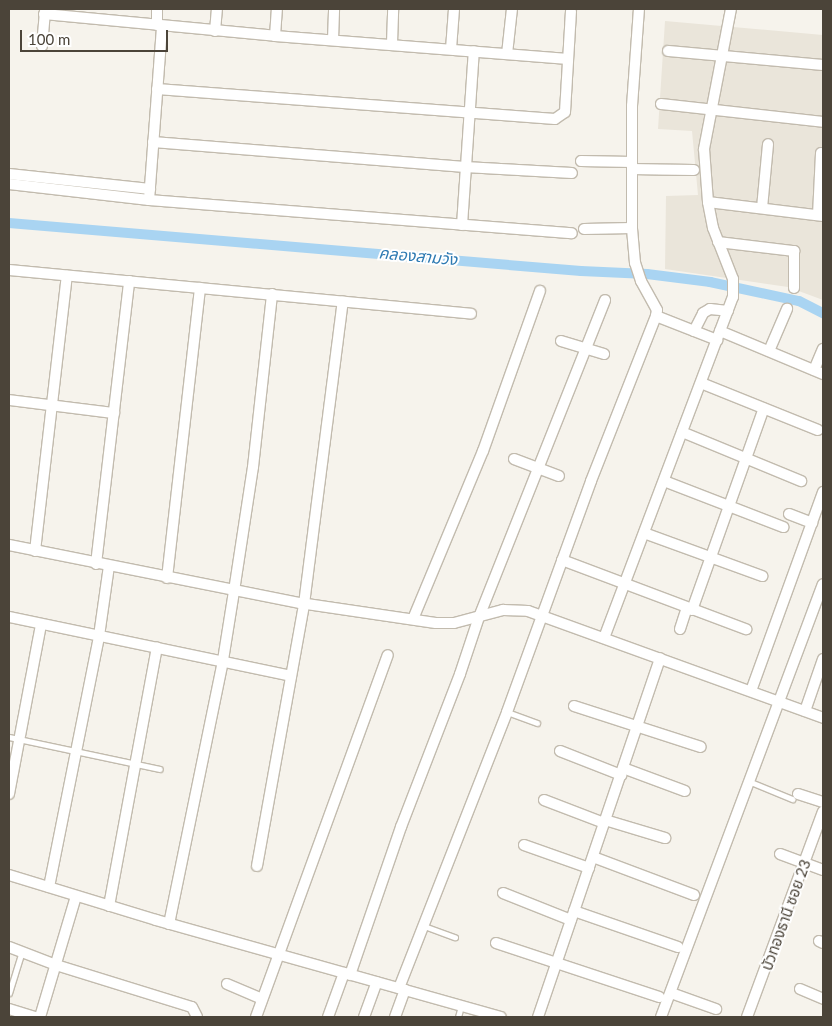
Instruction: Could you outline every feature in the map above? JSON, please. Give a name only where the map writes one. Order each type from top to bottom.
[{"type":"street","points":[[149,200],[157,88],[159,25],[157,9]]},
{"type":"street","points":[[215,31],[217,9]]},
{"type":"street","points":[[275,36],[277,9]]},
{"type":"street","points":[[333,40],[334,9]]},
{"type":"street","points":[[392,44],[393,9]]},
{"type":"street","points":[[451,49],[454,9]]},
{"type":"street","points":[[508,54],[512,9]]},
{"type":"street","points":[[395,1017],[402,989],[424,926],[507,712],[562,560],[656,316],[657,310],[641,282],[635,263],[632,228],[632,106],[639,9]]},
{"type":"street","points":[[604,638],[733,297],[733,279],[718,242],[708,202],[704,149],[731,9]]},
{"type":"street","points":[[42,46],[45,11],[215,31],[568,59]]},
{"type":"street","points":[[157,88],[555,119],[561,117],[565,112],[571,11]]},
{"type":"street","points":[[462,225],[474,51]]},
{"type":"street","points":[[668,51],[823,65]]},
{"type":"street","points":[[661,104],[823,122]]},
{"type":"street","points":[[153,142],[465,167],[572,173]]},
{"type":"street","points":[[762,208],[768,144]]},
{"type":"street","points":[[708,202],[821,216],[821,153]]},
{"type":"street","points":[[581,160],[694,170]]},
{"type":"street","points":[[9,174],[150,189]]},
{"type":"street","points":[[9,184],[149,200],[572,233]]},
{"type":"street","points":[[584,229],[632,228]]},
{"type":"street","points":[[718,242],[791,249],[795,253],[794,288]]},
{"type":"street","points":[[9,270],[471,314]]},
{"type":"street","points":[[35,551],[67,276]]},
{"type":"street","points":[[96,564],[129,281]]},
{"type":"street","points":[[167,578],[200,288]]},
{"type":"street","points":[[413,620],[483,451],[540,291]]},
{"type":"street","points":[[169,924],[223,660],[253,467],[272,294]]},
{"type":"street","points":[[328,1017],[347,974],[460,674],[479,617],[605,300]]},
{"type":"street","points":[[257,866],[304,604],[343,301]]},
{"type":"street","points":[[694,331],[703,313],[710,309],[728,311]]},
{"type":"street","points":[[769,351],[787,309]]},
{"type":"street","points":[[656,316],[694,331],[719,336],[769,351],[819,372],[823,349]]},
{"type":"street","points":[[561,341],[604,354]]},
{"type":"street","points":[[701,384],[818,430]]},
{"type":"street","points":[[9,400],[114,413]]},
{"type":"street","points":[[680,629],[690,609],[730,507],[764,408]]},
{"type":"street","points":[[682,432],[801,482]]},
{"type":"street","points":[[514,459],[559,476]]},
{"type":"street","points":[[664,481],[783,528]]},
{"type":"street","points":[[751,692],[823,492]]},
{"type":"street","points":[[789,514],[812,523]]},
{"type":"street","points":[[644,533],[762,576]]},
{"type":"street","points":[[9,546],[304,604],[413,620],[454,623],[503,610],[528,611],[823,718]]},
{"type":"street","points":[[562,560],[746,629]]},
{"type":"street","points":[[50,887],[99,636],[109,566]]},
{"type":"street","points":[[661,1017],[748,780],[823,584]]},
{"type":"street","points":[[9,617],[223,660],[292,676]]},
{"type":"street","points":[[9,794],[14,738],[41,624]]},
{"type":"street","points":[[109,906],[157,647]]},
{"type":"street","points":[[256,1017],[388,655]]},
{"type":"street","points":[[538,1017],[638,728],[660,658]]},
{"type":"street","points":[[805,711],[823,659]]},
{"type":"street","points":[[574,706],[700,747]]},
{"type":"street","points":[[560,751],[685,791]]},
{"type":"street","points":[[795,797],[823,802]]},
{"type":"street","points":[[544,800],[605,821],[665,838]]},
{"type":"street","name":"บัวทองธานี ซอย 23","points":[[747,1017],[823,812]]},
{"type":"street","points":[[524,845],[589,868]]},
{"type":"street","points":[[780,854],[823,870]]},
{"type":"street","points":[[593,857],[694,895]]},
{"type":"street","points":[[9,875],[169,924],[501,1017]]},
{"type":"street","points":[[503,893],[678,947]]},
{"type":"street","points":[[40,1017],[76,896]]},
{"type":"street","points":[[496,943],[659,997]]},
{"type":"street","points":[[9,947],[56,965],[192,1007],[197,1017]]},
{"type":"street","points":[[364,1017],[377,982]]},
{"type":"street","points":[[227,984],[262,999]]},
{"type":"street","points":[[800,988],[823,998]]},
{"type":"street","points":[[671,993],[716,1009]]},
{"type":"street","points":[[9,1009],[19,1015],[36,1017]]},
{"type":"lane","points":[[507,712],[537,723]]},
{"type":"lane","points":[[14,738],[160,769]]},
{"type":"lane","points":[[748,780],[795,797]]},
{"type":"lane","points":[[424,926],[455,936]]},
{"type":"lane","points":[[9,993],[22,951]]},
{"type":"lane","points":[[458,1017],[461,1006]]},
{"type":"shaded area","points":[[665,21],[823,35],[823,300],[788,287],[665,269],[666,196],[698,195],[692,131],[658,129]]},
{"type":"waterway","name":"คลองสามวัง","points":[[9,223],[581,271],[647,274],[710,282],[799,301],[823,313]]}]
